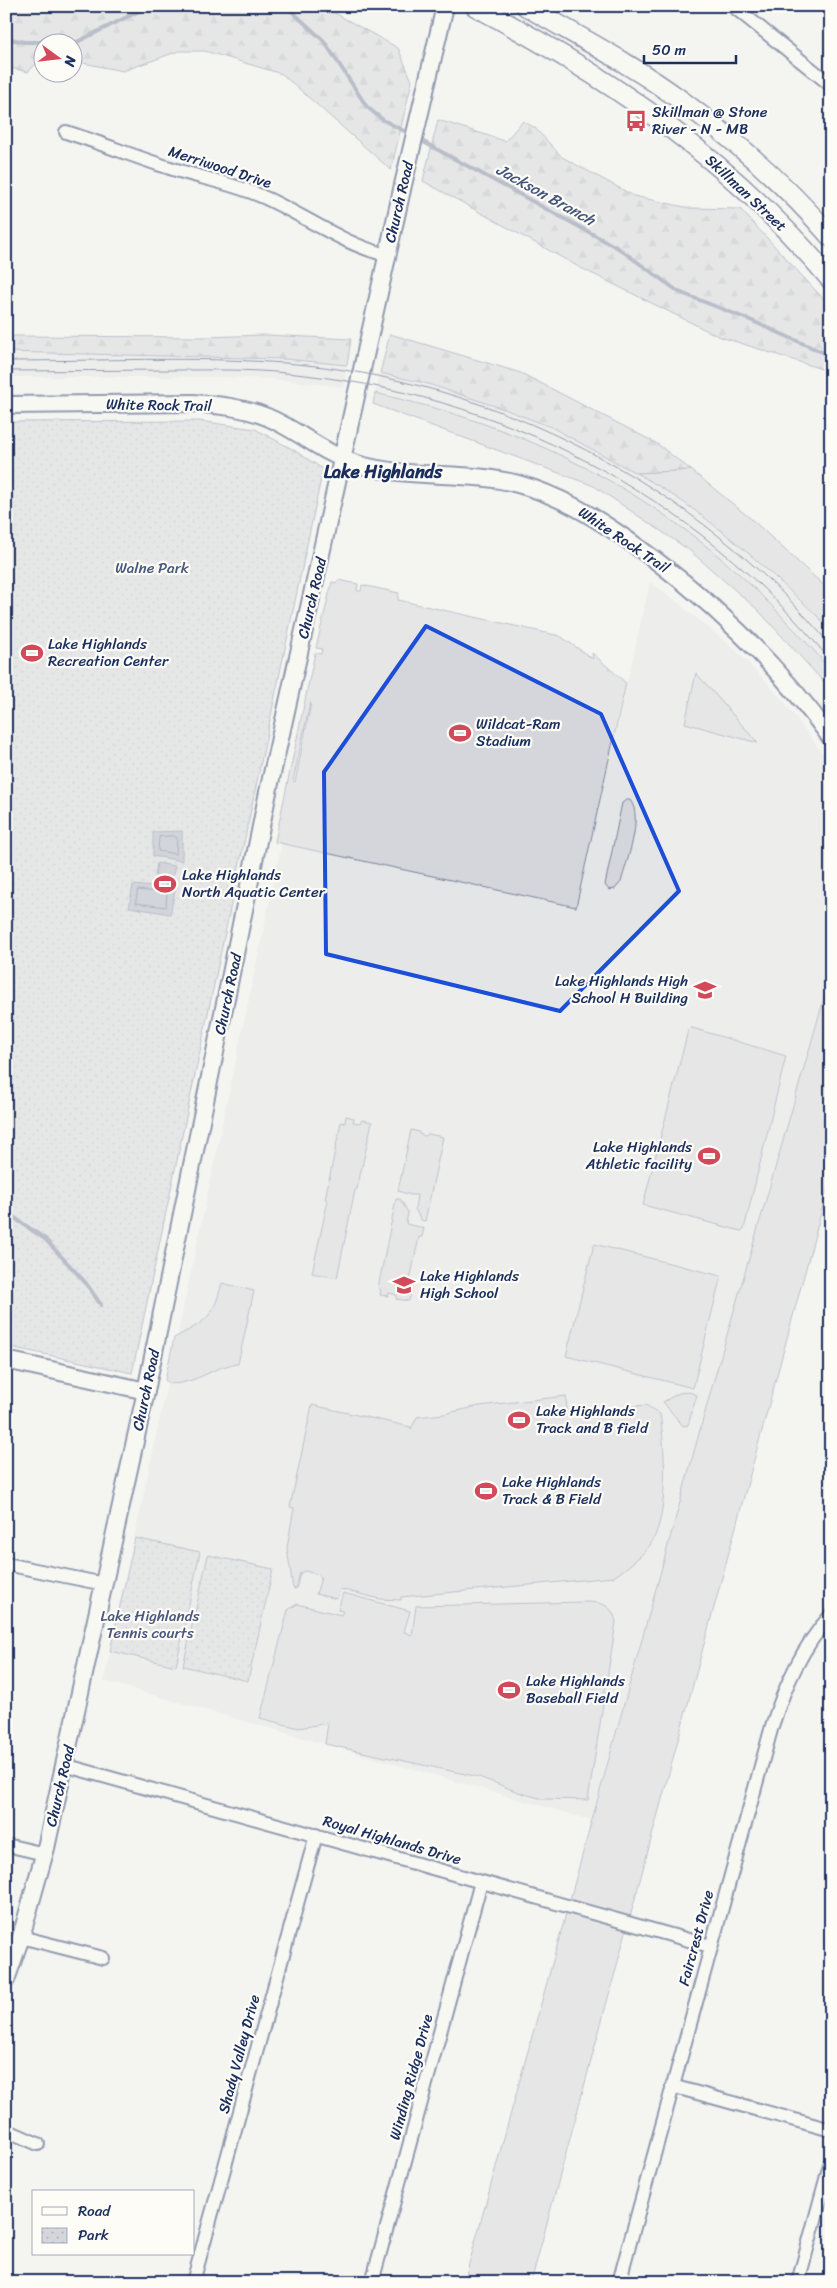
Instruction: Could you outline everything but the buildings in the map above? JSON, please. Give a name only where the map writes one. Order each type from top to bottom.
[{"type":"main road","name":"Skillman Street","points":[[475,6],[584,67],[675,130],[742,187],[806,250],[831,280]]},
{"type":"main road","name":"Skillman Street","points":[[526,6],[681,100],[769,174],[831,237]]},
{"type":"main road","points":[[806,250],[826,255],[831,259]]},
{"type":"street","name":"Church Road","points":[[6,1980],[21,1937],[45,1854],[146,1391],[268,792],[387,255],[445,6]]},
{"type":"street","points":[[733,6],[831,84]]},
{"type":"street","name":"Merriwood Drive","points":[[66,132],[169,168],[258,194],[372,252],[387,255]]},
{"type":"street","name":"White Rock Trail","points":[[6,405],[193,403],[223,406],[268,417],[343,460],[403,474],[477,478],[519,484],[560,499],[598,519],[670,570],[717,609],[784,680],[831,738]]},
{"type":"street","points":[[6,1360],[146,1391]]},
{"type":"street","points":[[6,1564],[104,1584]]},
{"type":"street","name":"Faircrest Drive","points":[[619,2282],[710,1946],[782,1693],[802,1654],[831,1615]]},
{"type":"street","name":"Royal Highlands Drive","points":[[64,1765],[710,1946]]},
{"type":"street","name":"Shady Valley Drive","points":[[193,2282],[316,1836]]},
{"type":"street","points":[[6,1845],[45,1854]]},
{"type":"street","name":"Winding Ridge Drive","points":[[372,2282],[481,1882]]},
{"type":"street","points":[[21,1937],[103,1958]]},
{"type":"street","points":[[672,2086],[831,2130]]},
{"type":"street","points":[[6,2130],[38,2144]]},
{"type":"street","points":[[798,2282],[831,2161]]},
{"type":"highlighted area","points":[[426,626],[601,714],[679,891],[560,1011],[326,954],[324,772]]},
{"type":"shaded area","points":[[6,352],[285,359],[347,365],[344,387],[273,379],[220,377],[6,377]]},
{"type":"shaded area","points":[[380,373],[471,397],[551,427],[658,485],[727,535],[826,625],[831,632],[831,674],[764,596],[532,443],[485,424],[375,393]]},
{"type":"shaded area","name":"Lake Highlands High School","points":[[650,582],[740,654],[782,699],[823,754],[831,768],[831,974],[591,1820],[104,1681],[282,843],[576,907]]},
{"type":"green space","points":[[6,6],[322,6],[398,48],[412,81],[391,170],[282,74],[205,51],[179,51],[123,71],[82,63],[82,32],[32,32],[32,68],[28,72],[6,67]]},
{"type":"green space","points":[[438,120],[505,141],[523,121],[535,128],[562,157],[634,196],[689,208],[740,209],[831,307],[831,372],[718,336],[579,267],[423,181]]},
{"type":"green space","points":[[390,334],[521,373],[656,443],[691,470],[636,473],[551,427],[428,384],[380,373]]},
{"type":"green space","points":[[264,335],[351,339],[347,365],[285,359],[6,352],[6,336],[207,337]]},
{"type":"green space","points":[[375,393],[457,415],[526,440],[609,480],[648,504],[722,559],[756,590],[824,663],[831,675],[831,690],[758,610],[689,550],[594,486],[373,404]]},
{"type":"green space","name":"Walne Park","points":[[199,421],[255,429],[292,449],[323,469],[132,1373],[6,1346],[6,422]]},
{"type":"green space","points":[[691,470],[750,518],[831,592],[831,632],[812,611],[717,527],[678,498],[636,473]]},
{"type":"green space","name":"Wildcat-Ram Stadium","points":[[338,580],[358,584],[357,591],[361,591],[362,585],[399,593],[398,600],[560,636],[593,659],[592,653],[626,683],[576,907],[275,842],[315,653],[321,654],[322,649],[316,648],[332,582],[336,583]],"holes":[[[311,703],[295,782],[293,781]]]},
{"type":"green space","points":[[696,673],[758,743],[685,723]]},
{"type":"green space","points":[[630,800],[634,808],[635,828],[633,840],[621,882],[615,889],[609,890],[605,885],[622,803]]},
{"type":"green space","points":[[831,974],[831,1176],[531,2282],[464,2282],[710,1394]]},
{"type":"green space","name":"Lake Highlands Athletic facility","points":[[689,1027],[786,1056],[744,1229],[741,1231],[643,1205]]},
{"type":"green space","points":[[346,1116],[354,1118],[353,1122],[360,1123],[362,1120],[372,1122],[357,1189],[355,1190],[337,1278],[312,1273],[328,1200],[325,1199],[341,1122],[345,1123]]},
{"type":"green space","points":[[411,1130],[425,1136],[428,1134],[443,1137],[425,1221],[421,1220],[415,1209],[417,1195],[398,1191]]},
{"type":"green space","points":[[396,1199],[400,1199],[408,1212],[406,1224],[424,1228],[422,1237],[419,1237],[410,1280],[414,1281],[409,1301],[396,1299],[397,1295],[389,1293],[388,1296],[380,1295],[381,1290],[378,1288]]},
{"type":"green space","points":[[594,1244],[721,1276],[693,1388],[566,1356]]},
{"type":"green space","points":[[222,1283],[254,1291],[238,1364],[229,1365],[189,1381],[170,1384],[165,1380],[174,1338],[207,1318],[215,1305]]},
{"type":"green space","points":[[689,1392],[697,1395],[688,1425],[683,1426],[663,1402],[679,1393]]},
{"type":"green space","name":"Lake Highlands Track & B Field","points":[[566,1396],[567,1413],[646,1405],[660,1414],[664,1461],[664,1495],[658,1527],[653,1540],[645,1551],[614,1577],[401,1597],[401,1600],[380,1599],[340,1589],[337,1599],[316,1594],[321,1578],[319,1575],[305,1571],[300,1573],[296,1589],[293,1588],[287,1548],[294,1508],[290,1507],[312,1405],[411,1427],[411,1429],[417,1417],[444,1414],[479,1406]]},
{"type":"green space","name":"Lake Highlands Tennis courts","points":[[135,1538],[200,1552],[176,1666],[110,1651]]},
{"type":"green space","points":[[208,1555],[273,1569],[248,1681],[183,1666]]},
{"type":"green space","name":"Lake Highlands Baseball Field","points":[[343,1593],[410,1611],[404,1632],[412,1635],[416,1606],[584,1602],[601,1604],[609,1608],[616,1622],[588,1800],[543,1799],[479,1777],[325,1744],[328,1723],[299,1728],[260,1718],[288,1610],[297,1604],[341,1615],[343,1611],[338,1610]]},
{"type":"water","points":[[182,831],[182,861],[153,856],[153,832]]},
{"type":"water","points":[[157,863],[175,866],[172,880],[155,876]]},
{"type":"water","points":[[166,884],[176,886],[170,914],[129,907],[133,885],[165,888]]},
{"type":"waterway","name":"Jackson Branch","points":[[6,38],[24,42],[77,42],[149,6]]},
{"type":"waterway","name":"Jackson Branch","points":[[286,6],[324,41],[367,107],[383,120],[410,134]]},
{"type":"waterway","name":"Jackson Branch","points":[[418,139],[618,248],[679,292],[750,320],[831,356]]},
{"type":"waterway","points":[[6,1212],[45,1239],[85,1282],[101,1305]]},
{"type":"tram line","points":[[6,361],[181,359],[285,363],[363,373],[439,391],[514,417],[586,450],[655,490],[719,536],[778,588],[831,646]]},
{"type":"tram line","points":[[6,371],[214,370],[286,373],[366,384],[443,403],[517,429],[588,462],[655,502],[718,548],[777,601],[831,661]]},
{"type":"place","name":"Skillman @ Stone River - N - MB","points":[[636,121]]},
{"type":"place","name":"Lake Highlands Recreation Center","points":[[32,653]]},
{"type":"place","name":"Wildcat-Ram Stadium","points":[[460,733]]},
{"type":"place","name":"Lake Highlands North Aquatic Center","points":[[165,884]]},
{"type":"place","name":"Lake Highlands High School H Building","points":[[705,990]]},
{"type":"place","name":"Lake Highlands Athletic facility","points":[[709,1156]]},
{"type":"place","name":"Lake Highlands High School","points":[[404,1285]]},
{"type":"place","name":"Lake Highlands Track and B field","points":[[519,1420]]},
{"type":"place","name":"Lake Highlands Track & B Field","points":[[486,1491]]},
{"type":"place","name":"Lake Highlands Baseball Field","points":[[509,1690]]},
{"type":"district","name":"Lake Highlands","points":[[383,472]]}]
